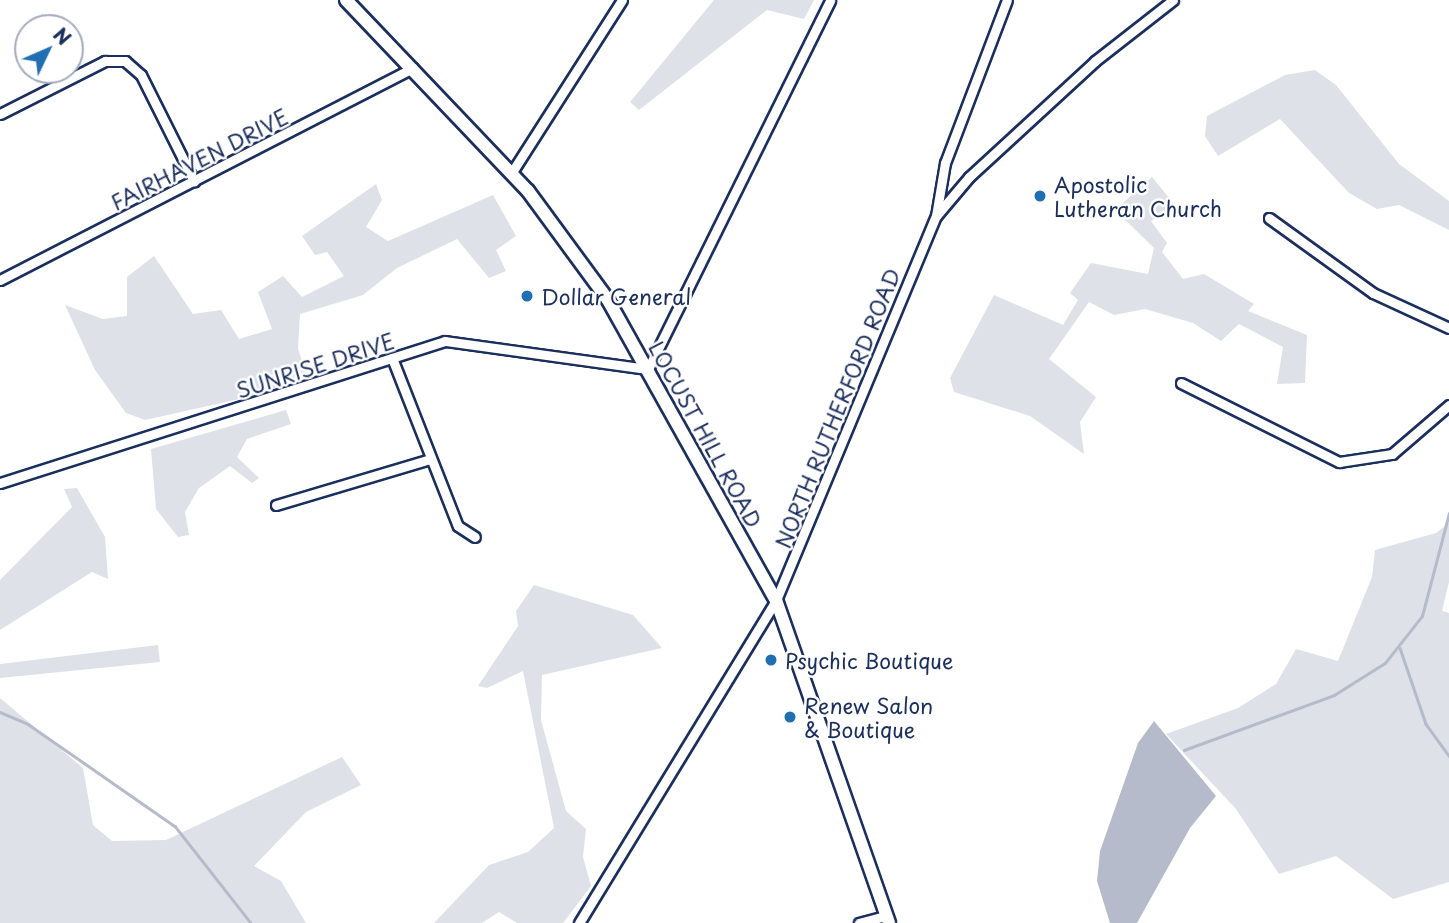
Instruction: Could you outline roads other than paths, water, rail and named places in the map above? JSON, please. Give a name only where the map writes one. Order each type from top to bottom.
[{"type":"main road","name":"LOCUST HILL ROAD","points":[[346,0],[512,172],[581,260],[648,369],[776,600],[888,920]]},
{"type":"street","points":[[512,172],[622,0]]},
{"type":"street","points":[[648,369],[830,0]]},
{"type":"street","points":[[936,216],[945,163],[1007,0]]},
{"type":"street","name":"NORTH RUTHERFORD ROAD","points":[[579,923],[776,600],[936,216],[969,177],[1085,70],[1173,0]]},
{"type":"street","points":[[0,114],[105,61],[125,61],[141,75],[194,181]]},
{"type":"street","name":"FAIRHAVEN DRIVE","points":[[0,280],[413,68]]},
{"type":"street","points":[[1269,218],[1373,293],[1449,328]]},
{"type":"street","name":"SUNRISE DRIVE","points":[[0,483],[392,358],[457,340],[648,369]]},
{"type":"street","points":[[392,358],[458,526],[475,537]]},
{"type":"street","points":[[1181,383],[1339,462],[1392,454],[1449,405]]},
{"type":"street","points":[[276,505],[430,459]]},
{"type":"street","points":[[859,923],[888,920]]},
{"type":"water","points":[[1154,721],[1216,796],[1190,828],[1137,923],[1110,923],[1097,881],[1100,851],[1138,743]]},
{"type":"waterway","points":[[1184,750],[1334,695],[1385,663],[1422,616],[1449,513]]},
{"type":"waterway","points":[[1400,648],[1426,724],[1449,756]]},
{"type":"waterway","points":[[0,712],[28,724],[175,826],[251,923]]},
{"type":"place","name":"Apostolic Lutheran Church","points":[[1040,196]]},
{"type":"place","name":"Dollar General","points":[[527,296]]},
{"type":"place","name":"Psychic Boutique","points":[[771,660]]},
{"type":"place","name":"Renew Salon & Boutique","points":[[790,717]]}]
